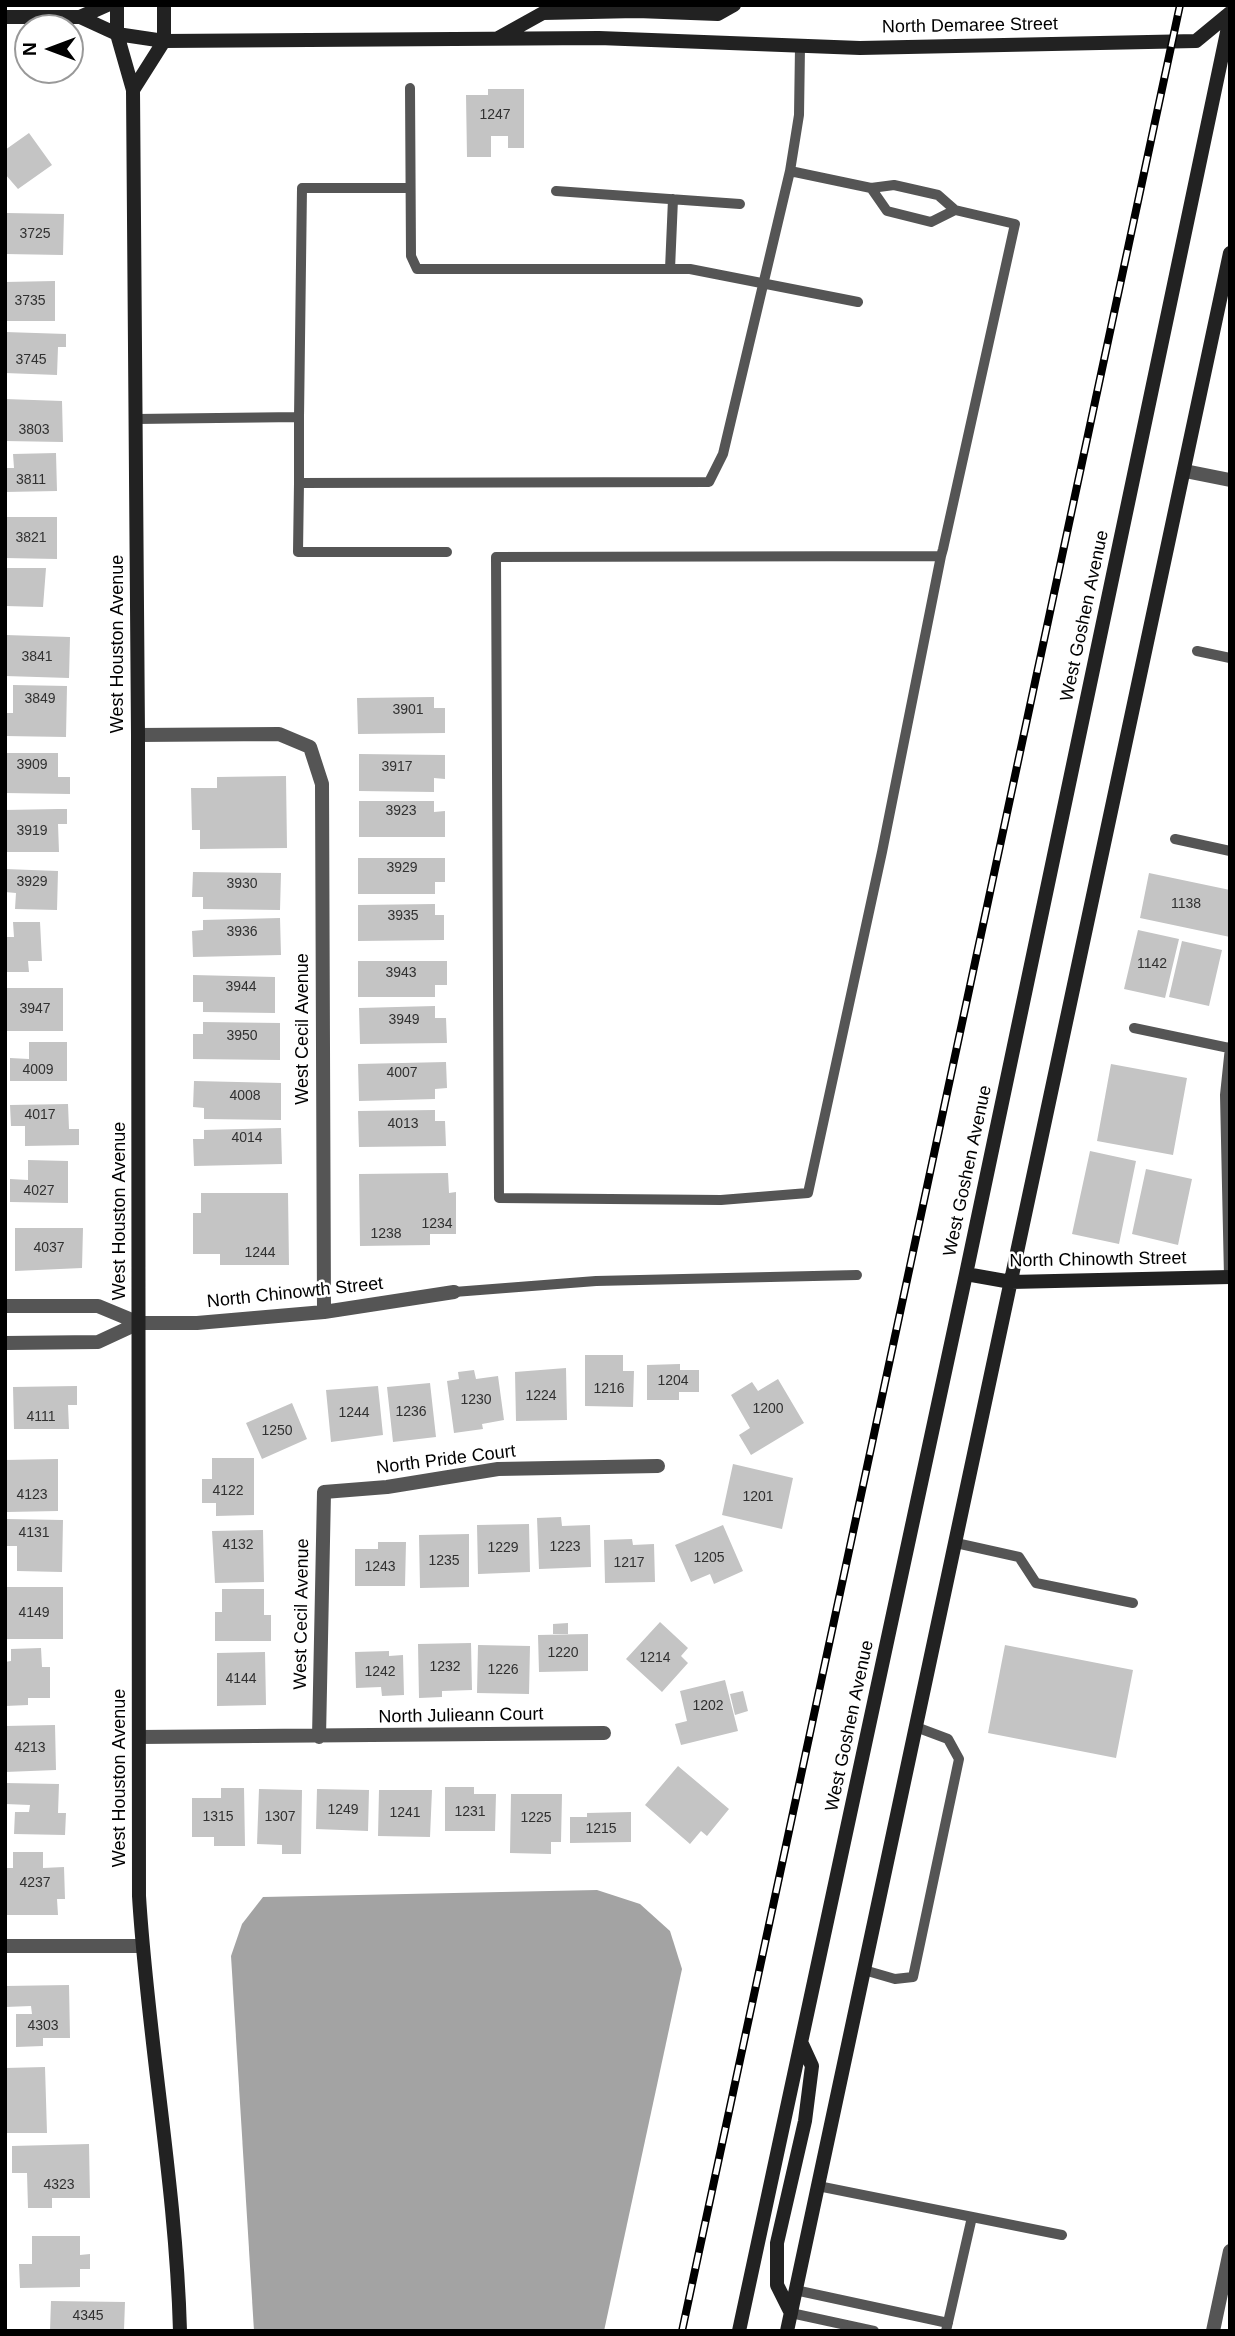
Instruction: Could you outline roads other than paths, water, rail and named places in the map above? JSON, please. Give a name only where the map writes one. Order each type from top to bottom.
[{"type":"main road","points":[[84,15],[107,5]]},
{"type":"main road","name":"West Houston Avenue","points":[[117,5],[117,34],[133,90],[138,735],[139,1870],[142,1946],[168,2163],[180,2331]]},
{"type":"main road","points":[[133,90],[164,41],[164,5]]},
{"type":"main road","points":[[498,38],[518,24],[543,13],[637,11],[718,14],[734,5]]},
{"type":"main road","points":[[1224,5],[1230,14]]},
{"type":"main road","name":"North Demaree Street","points":[[84,19],[117,34],[164,41],[599,38],[800,47],[1196,41],[1230,14]]},
{"type":"main road","name":"West Goshen Avenue","points":[[739,2331],[966,1274],[1230,14]]},
{"type":"main road","points":[[787,2331],[1230,253]]},
{"type":"main road","name":"North Chinowth Street","points":[[966,1274],[1011,1282],[1229,1277]]},
{"type":"main road","points":[[791,2313],[776,2285],[776,2243],[805,2121],[812,2066],[801,2042]]},
{"type":"street","points":[[1185,471],[1230,480]]},
{"type":"street","name":"West Cecil Avenue","points":[[138,735],[279,734],[310,747],[322,784],[324,1312]]},
{"type":"street","name":"North Chinowth Street","points":[[5,1306],[98,1306],[139,1323],[234,1322],[324,1312],[454,1292]]},
{"type":"street","name":"North Chinowth Street","points":[[5,1343],[98,1342],[139,1323]]},
{"type":"street","name":"North Pride Court","points":[[324,1492],[387,1487],[498,1469],[658,1466]]},
{"type":"street","name":"West Cecil Avenue","points":[[319,1737],[324,1492]]},
{"type":"street","name":"North Julieann Court","points":[[139,1737],[604,1733]]},
{"type":"street","points":[[5,1946],[142,1946]]},
{"type":"street","points":[[1213,2331],[1230,2251]]},
{"type":"lane","points":[[299,483],[709,482],[723,454],[790,171],[799,115],[800,47]]},
{"type":"lane","points":[[410,88],[411,256],[416,269],[670,269],[764,281],[858,302]]},
{"type":"lane","points":[[790,171],[871,188],[894,185],[938,195],[955,210],[1015,224],[941,556],[882,852],[808,1193],[721,1200],[499,1198],[496,556],[941,556]]},
{"type":"lane","points":[[409,188],[303,188],[298,552],[447,552]]},
{"type":"lane","points":[[871,188],[887,211],[931,222],[955,210]]},
{"type":"lane","points":[[556,191],[740,204]]},
{"type":"lane","points":[[670,269],[673,199]]},
{"type":"lane","points":[[136,419],[299,417]]},
{"type":"lane","points":[[1197,650],[1230,658]]},
{"type":"lane","points":[[1175,839],[1230,851]]},
{"type":"lane","points":[[1134,1028],[1230,1048],[1227,1095],[1229,1277]]},
{"type":"lane","points":[[454,1292],[596,1281],[857,1275]]},
{"type":"lane","points":[[956,1542],[1019,1557],[1036,1583],[1133,1603]]},
{"type":"lane","points":[[864,1970],[894,1979],[913,1977],[959,1759],[948,1740],[916,1727]]},
{"type":"lane","points":[[818,2186],[1062,2235]]},
{"type":"lane","points":[[796,2290],[947,2327],[972,2217]]},
{"type":"lane","points":[[791,2313],[874,2331]]},
{"type":"railway","points":[[682,2331],[1180,5]]}]
